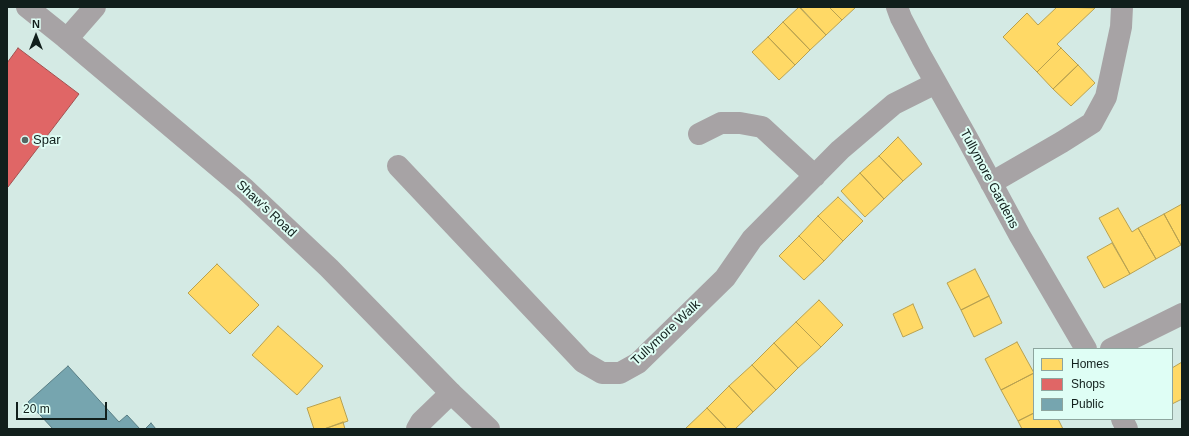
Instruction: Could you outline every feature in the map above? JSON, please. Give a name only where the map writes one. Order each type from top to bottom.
[{"type":"street","name":"Shaw's Road","points":[[27,7],[245,189],[329,268],[451,393],[489,429]]},
{"type":"street","points":[[67,39],[95,7]]},
{"type":"street","name":"Tullymore Gardens","points":[[897,7],[901,18],[1020,236],[1085,348]]},
{"type":"street","points":[[991,183],[1092,123],[1106,97],[1121,27],[1122,7]]},
{"type":"street","name":"Tullymore Walk","points":[[398,166],[583,362],[602,373],[620,373],[638,363],[725,278],[752,239],[840,150],[894,104],[936,83]]},
{"type":"street","points":[[699,134],[721,123],[740,123],[762,127],[815,176]]},
{"type":"street","points":[[1113,348],[1182,314]]},
{"type":"street","points":[[417,429],[421,422],[451,393]]},
{"type":"street","points":[[1122,420],[1127,429]]},
{"type":"building: Homes","points":[[799,7],[826,35],[810,50],[783,22]]},
{"type":"building: Homes","points":[[800,7],[829,7],[842,20],[826,35]]},
{"type":"building: Homes","points":[[829,7],[856,7],[842,20]]},
{"type":"building: Homes","points":[[1057,7],[1095,8],[1057,44],[1061,48],[1037,72],[1003,37],[1027,13],[1038,25]]},
{"type":"building: Homes","points":[[783,22],[810,50],[795,65],[768,37]]},
{"type":"building: Homes","points":[[768,37],[795,65],[779,80],[752,52]]},
{"type":"building: Homes","points":[[1061,48],[1078,65],[1053,89],[1037,72]]},
{"type":"building: Homes","points":[[1078,65],[1095,83],[1071,106],[1053,89]]},
{"type":"building: Homes","points":[[898,137],[922,164],[903,181],[879,156]]},
{"type":"building: Homes","points":[[879,156],[903,181],[884,199],[860,173]]},
{"type":"building: Homes","points":[[860,173],[884,199],[865,217],[841,191]]},
{"type":"building: Homes","points":[[838,197],[863,221],[843,241],[818,216]]},
{"type":"building: Homes","points":[[1182,204],[1182,245],[1181,245],[1164,214]]},
{"type":"building: Homes","points":[[1118,208],[1132,232],[1138,228],[1156,259],[1130,274],[1099,218]]},
{"type":"building: Homes","points":[[1164,214],[1181,245],[1156,259],[1138,228]]},
{"type":"building: Homes","points":[[818,216],[843,241],[824,261],[799,236]]},
{"type":"building: Homes","points":[[799,236],[824,261],[804,280],[779,256]]},
{"type":"building: Homes","points":[[1112,243],[1130,274],[1104,288],[1087,257]]},
{"type":"building: Homes","points":[[217,264],[259,305],[230,334],[188,293]]},
{"type":"building: Homes","points":[[975,269],[989,296],[961,310],[947,283]]},
{"type":"building: Homes","points":[[989,296],[1002,323],[974,337],[961,310]]},
{"type":"building: Homes","points":[[819,300],[843,325],[821,347],[796,322]]},
{"type":"building: Homes","points":[[913,304],[923,328],[903,337],[893,314]]},
{"type":"building: Homes","points":[[796,322],[821,347],[798,368],[774,343]]},
{"type":"building: Homes","points":[[278,326],[323,366],[297,395],[252,355]]},
{"type":"building: Homes","points":[[1017,342],[1033,374],[1001,390],[985,359]]},
{"type":"building: Homes","points":[[774,343],[798,368],[776,390],[752,365]]},
{"type":"building: Homes","points":[[1182,362],[1182,399],[1173,404],[1173,367]]},
{"type":"building: Homes","points":[[752,365],[776,390],[753,412],[729,386]]},
{"type":"building: Homes","points":[[1033,374],[1033,414],[1018,421],[1001,390]]},
{"type":"building: Homes","points":[[729,386],[753,412],[735,429],[727,429],[707,408]]},
{"type":"building: Homes","points":[[340,397],[348,421],[324,429],[314,429],[307,408]]},
{"type":"building: Homes","points":[[707,408],[727,429],[685,429]]},
{"type":"building: Homes","points":[[1033,414],[1033,420],[1058,420],[1063,429],[1022,429],[1018,421]]},
{"type":"building: Homes","points":[[343,422],[345,429],[324,429]]},
{"type":"building: Shops","name":"Spar","points":[[18,48],[79,94],[7,187],[7,63]]},
{"type":"building: Public","points":[[68,366],[119,422],[127,415],[140,429],[53,429],[28,402]]},
{"type":"building: Public","points":[[151,423],[156,429],[145,429]]},
{"type":"place","name":"Spar","points":[[25,140]]}]
